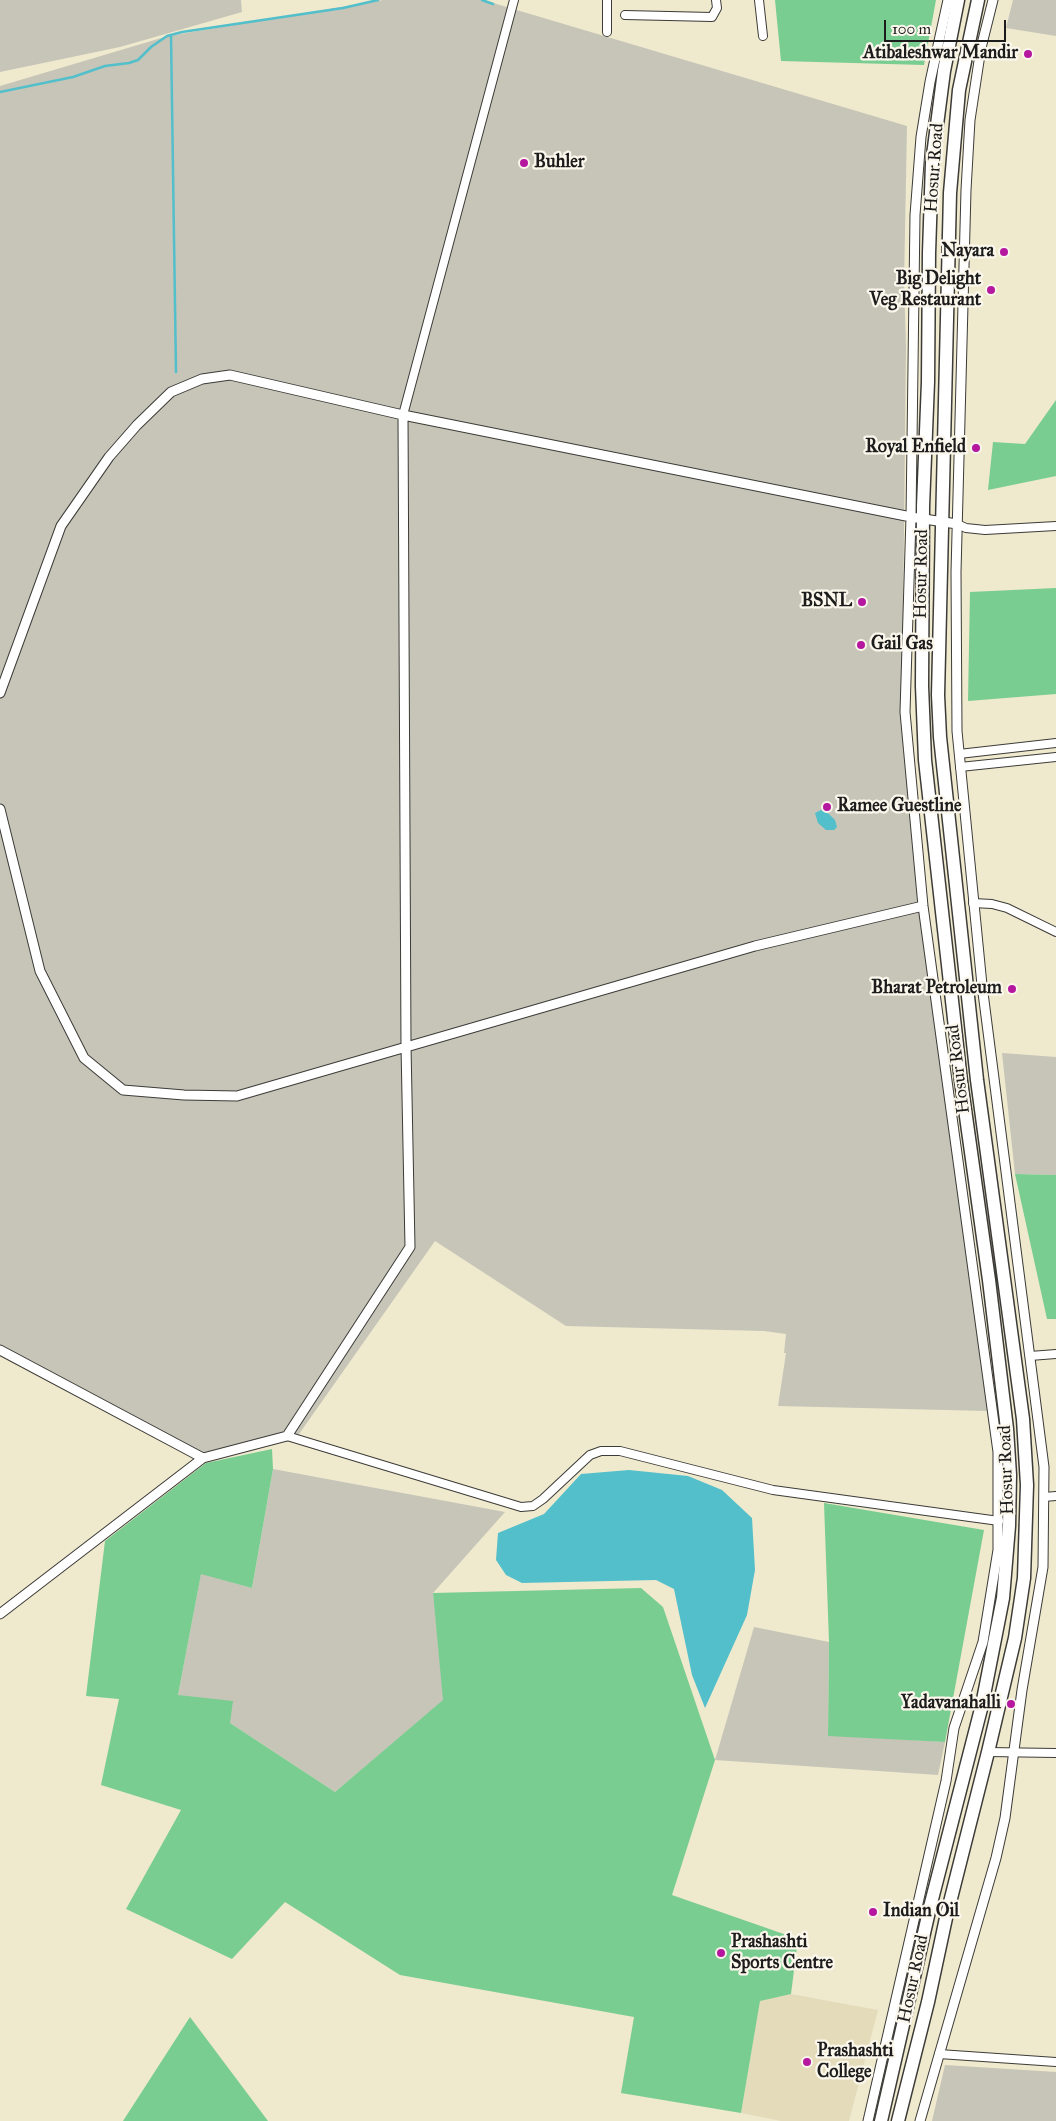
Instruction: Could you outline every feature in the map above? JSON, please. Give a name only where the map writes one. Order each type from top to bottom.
[{"type":"highway","name":"Hosur Road","points":[[881,2121],[925,1905],[982,1705],[1003,1598],[1009,1526],[1010,1475],[998,1402],[989,1280],[961,1081],[925,760],[922,686],[917,518],[928,382],[932,163],[944,71],[958,0]]},
{"type":"highway","name":"Hosur Road","points":[[898,2121],[988,1752],[1014,1638],[1024,1578],[1027,1458],[1014,1347],[977,1080],[940,737],[938,696],[941,522],[946,427],[947,276],[954,137],[959,90],[978,0]]},
{"type":"street","points":[[287,1436],[410,1247],[406,1046],[403,415],[514,0]]},
{"type":"street","points":[[607,0],[607,32]]},
{"type":"street","points":[[625,15],[712,17],[717,8],[716,0]]},
{"type":"street","points":[[759,0],[763,36]]},
{"type":"street","points":[[868,2121],[925,1905],[954,1728],[982,1642],[998,1550],[998,1402],[923,906],[905,712],[917,518],[915,215],[921,137],[930,82],[948,0]]},
{"type":"street","points":[[920,2121],[996,1858],[1005,1818],[1022,1690],[1043,1567],[1044,1466],[999,1125],[973,903],[957,731],[957,519],[970,120],[981,48],[993,0]]},
{"type":"street","points":[[0,693],[61,526],[109,457],[137,425],[171,392],[202,379],[230,375],[403,415],[917,518],[941,522],[957,519]]},
{"type":"street","points":[[957,519],[966,528],[985,530],[1056,526]]},
{"type":"street","points":[[959,754],[1056,743]]},
{"type":"street","points":[[960,767],[1056,757]]},
{"type":"street","points":[[0,809],[40,971],[84,1058],[123,1090],[184,1095],[237,1096],[755,946],[923,906]]},
{"type":"street","points":[[973,903],[992,904],[1007,908],[1056,932]]},
{"type":"street","points":[[0,1350],[203,1458]]},
{"type":"street","points":[[1030,1356],[1056,1354]]},
{"type":"street","points":[[0,1614],[203,1458],[287,1436],[521,1507],[533,1506],[543,1499],[590,1455],[601,1451],[620,1451],[773,1490],[999,1521]]},
{"type":"street","points":[[1044,1497],[1056,1496]]},
{"type":"street","points":[[988,1752],[1013,1754],[1056,1753]]},
{"type":"street","points":[[939,2054],[1056,2062]]},
{"type":"shaded area","points":[[0,0],[241,0],[242,12],[120,47],[0,72]]},
{"type":"shaded area","points":[[383,0],[483,0],[907,126],[904,284],[906,346],[902,713],[920,902],[988,1411],[778,1406],[786,1353],[784,1353],[786,1334],[764,1331],[566,1326],[435,1241],[299,1434],[200,1455],[0,1355],[0,86],[168,36]]},
{"type":"shaded area","points":[[1013,0],[1056,0],[1056,36],[1006,28]]},
{"type":"shaded area","points":[[1002,1053],[1056,1057],[1056,1175],[1015,1174]]},
{"type":"shaded area","points":[[273,1469],[505,1512],[433,1593],[444,1700],[335,1792],[230,1723],[178,1695],[201,1573],[252,1588]]},
{"type":"shaded area","points":[[754,1627],[829,1642],[828,1735],[945,1742],[938,1775],[715,1760]]},
{"type":"shaded area","name":"Prashashti College","points":[[791,1994],[878,2010],[849,2121],[781,2121],[741,2113],[760,2000]]},
{"type":"shaded area","points":[[945,2065],[1056,2072],[1056,2121],[932,2121]]},
{"type":"green space","points":[[775,0],[936,0],[924,65],[781,61]]},
{"type":"green space","points":[[1056,400],[1056,476],[988,490],[993,442],[1025,444]]},
{"type":"green space","points":[[1056,588],[1056,694],[968,701],[970,592]]},
{"type":"green space","points":[[1015,1174],[1056,1175],[1056,1319],[1047,1319]]},
{"type":"green space","points":[[272,1449],[273,1469],[252,1588],[201,1574],[178,1695],[233,1701],[230,1723],[335,1792],[443,1700],[433,1593],[641,1588],[663,1607],[715,1760],[672,1895],[798,1939],[791,1994],[760,2001],[741,2113],[621,2093],[634,2017],[400,1975],[285,1902],[232,1959],[126,1909],[181,1810],[101,1785],[119,1699],[86,1696],[105,1541],[206,1463]]},
{"type":"green space","points":[[824,1503],[984,1530],[945,1742],[828,1736],[829,1642]]},
{"type":"green space","points":[[190,2017],[268,2121],[123,2121]]},
{"type":"water","points":[[821,810],[835,820],[837,827],[834,830],[826,830],[818,823],[815,813]]},
{"type":"water","points":[[629,1470],[688,1476],[722,1490],[752,1518],[755,1570],[747,1615],[705,1708],[692,1675],[674,1589],[656,1580],[522,1583],[506,1575],[496,1560],[498,1533],[544,1514],[581,1474]]},
{"type":"waterway","points":[[0,92],[73,77],[105,66],[129,63],[138,60],[151,47],[167,36],[182,32],[343,8],[378,0]]},
{"type":"waterway","points":[[482,0],[493,4]]},
{"type":"waterway","points":[[171,35],[176,372]]},
{"type":"place","name":"Atibaleshwar Mandir","points":[[1028,54]]},
{"type":"place","name":"Buhler","points":[[524,163]]},
{"type":"place","name":"Nayara","points":[[1004,252]]},
{"type":"place","name":"Big Delight Veg Restaurant","points":[[991,290]]},
{"type":"place","name":"Royal Enfield","points":[[976,448]]},
{"type":"place","name":"BSNL","points":[[862,602]]},
{"type":"place","name":"Gail Gas","points":[[861,645]]},
{"type":"place","name":"Ramee Guestline","points":[[827,807]]},
{"type":"place","name":"Bharat Petroleum","points":[[1012,989]]},
{"type":"place","name":"Yadavanahalli","points":[[1011,1704]]},
{"type":"place","name":"Indian Oil","points":[[873,1912]]},
{"type":"place","name":"Prashashti Sports Centre","points":[[721,1953]]},
{"type":"place","name":"Prashashti College","points":[[807,2062]]}]
